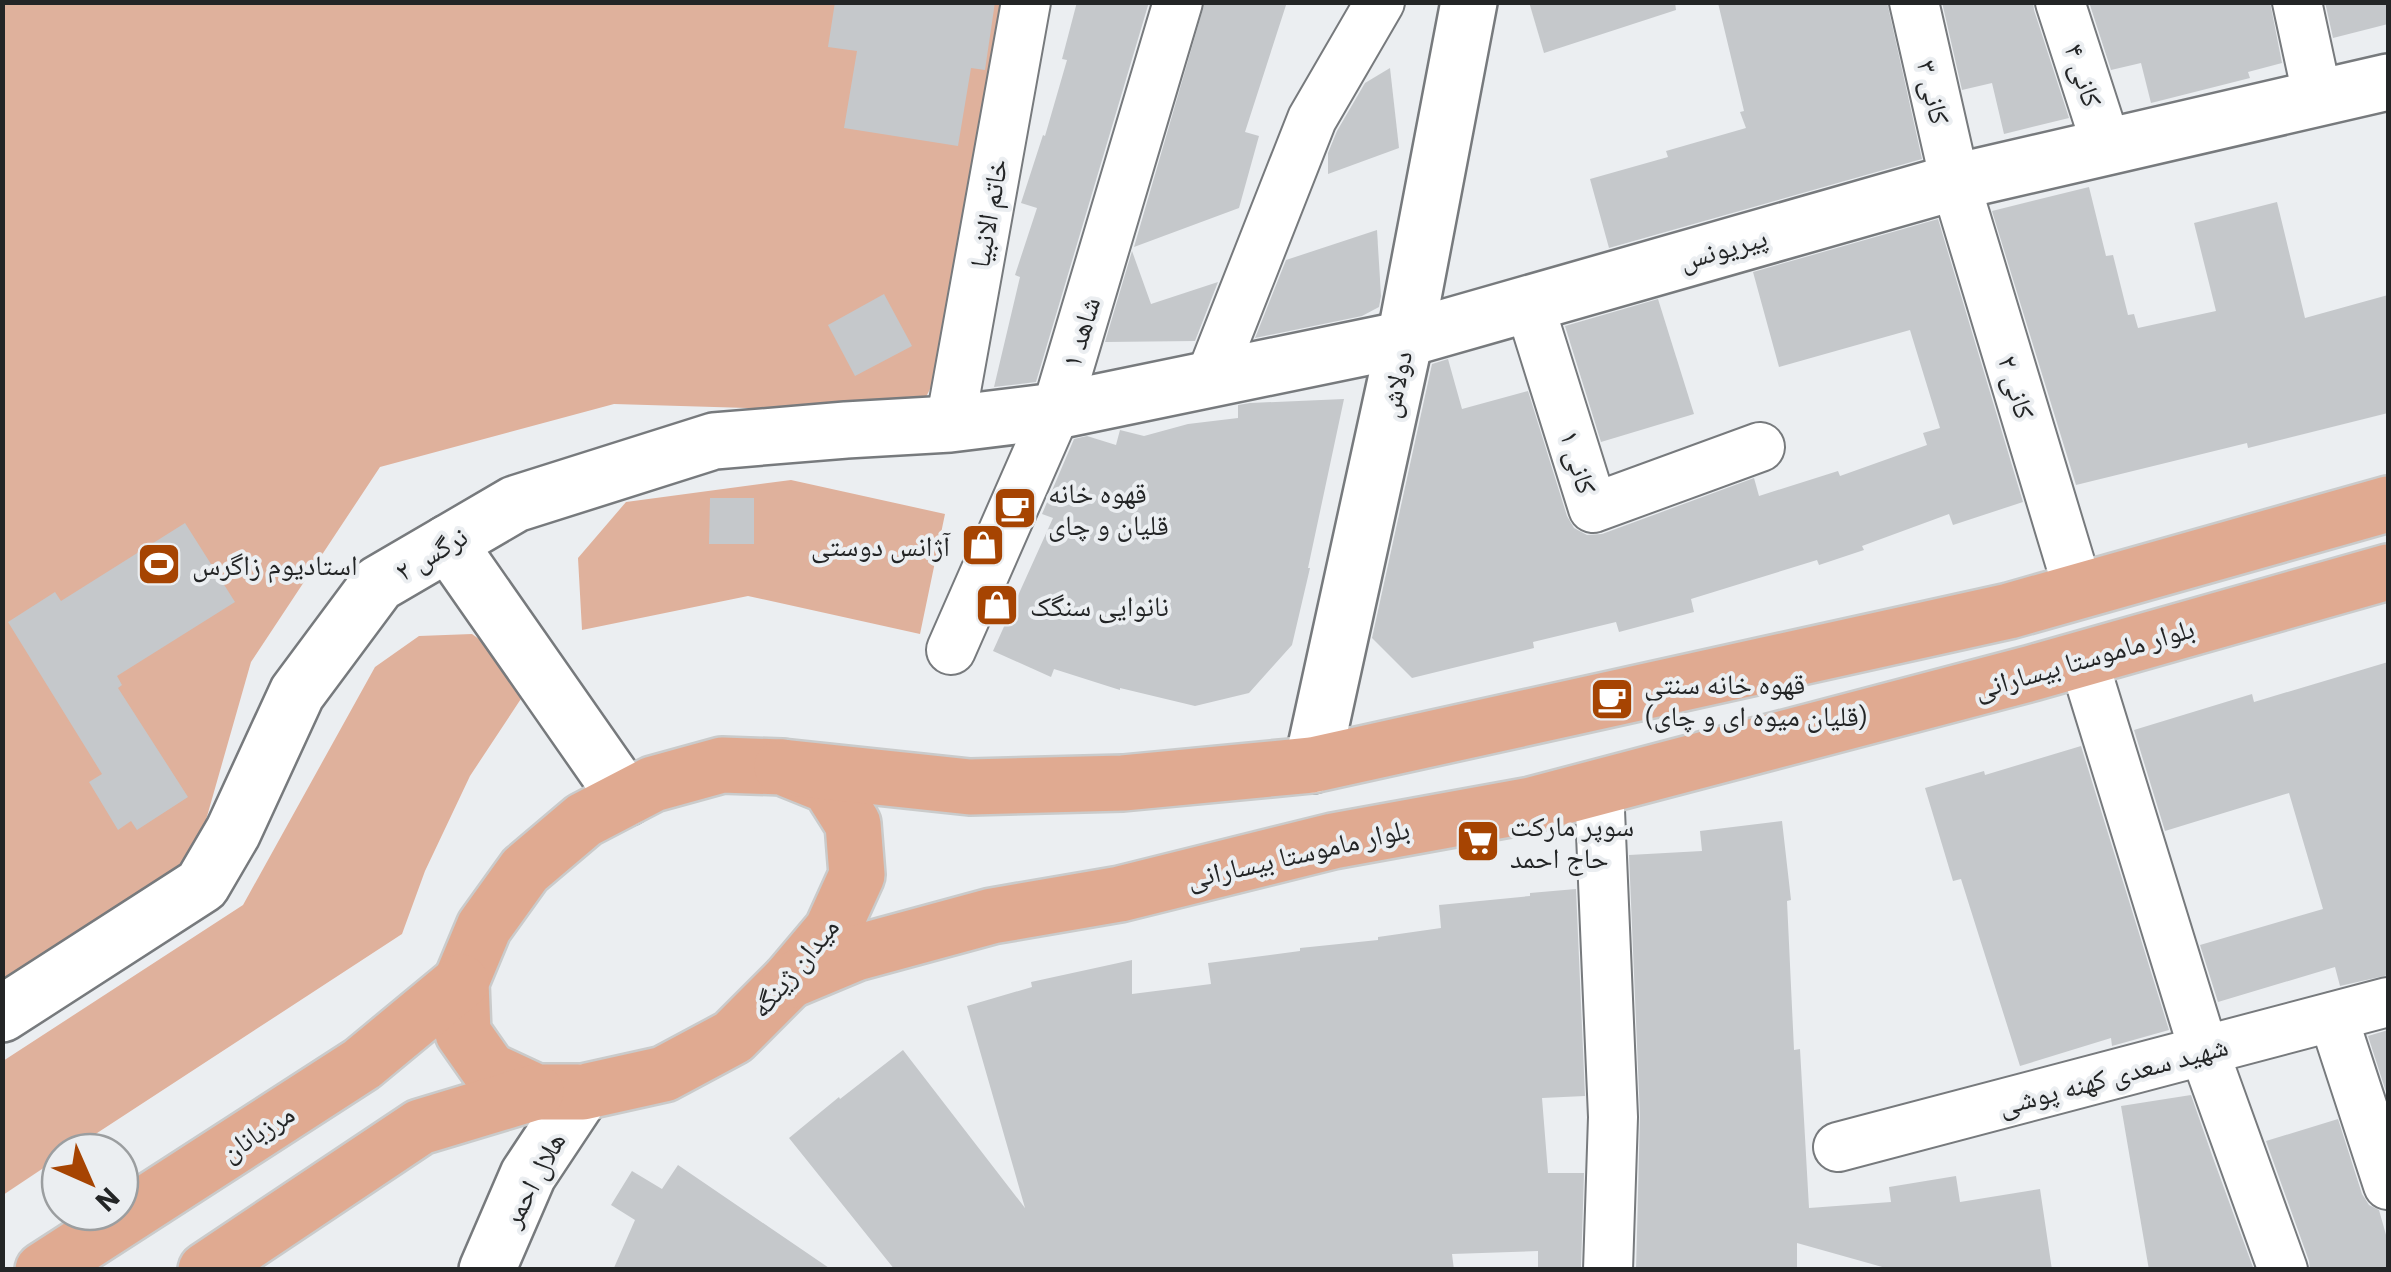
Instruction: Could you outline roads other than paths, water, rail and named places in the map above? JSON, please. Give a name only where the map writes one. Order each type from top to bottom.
[{"type":"main road","points":[[782,766],[970,788],[1123,783],[1312,764],[1972,620],[2388,504]]},
{"type":"main road","name":"بلوار ماموستا بیسارانی","points":[[789,981],[856,954],[992,916],[1120,894],[1334,841],[1531,805],[1599,788],[2388,572]]},
{"type":"main road","name":"میدان ژینگه","points":[[722,766],[782,766],[828,786],[853,824],[856,875],[832,930],[789,981],[733,1037],[664,1074],[560,1092],[489,1070],[463,1033],[462,982],[484,927],[525,870],[584,820],[653,784],[722,766]]},
{"type":"main road","name":"مرزبانان","points":[[43,1270],[362,1064],[462,982]]},
{"type":"main road","points":[[206,1270],[420,1127],[560,1092]]},
{"type":"street","name":"خاتم الانبیا","points":[[950,424],[1026,2]]},
{"type":"street","name":"شاهد ۱","points":[[951,650],[1056,411],[1178,2]]},
{"type":"street","points":[[1210,378],[1312,118],[1380,2]]},
{"type":"street","name":"دولاش","points":[[1312,764],[1405,339],[1469,2]]},
{"type":"street","name":"کانی ۳","points":[[1914,2],[1955,182]]},
{"type":"street","name":"کانی ۴","points":[[2060,2],[2107,146]]},
{"type":"street","points":[[2298,2],[2318,99]]},
{"type":"street","name":"پیریونس","points":[[1056,411],[1405,339],[1955,182],[2388,82]]},
{"type":"street","name":"کانی ۲","points":[[1955,182],[2079,592]]},
{"type":"street","name":"کانی ۱","points":[[1530,304],[1593,508],[1760,447]]},
{"type":"street","name":"نرگس ۲","points":[[2,1014],[202,885],[232,832],[297,694],[378,584],[515,504],[714,441],[950,424],[1056,411]]},
{"type":"street","points":[[448,543],[626,798]]},
{"type":"street","points":[[2084,658],[2204,1051],[2282,1270]]},
{"type":"street","points":[[1599,788],[1613,1117],[1608,1270]]},
{"type":"street","name":"شهید سعدی کهنه پوشی","points":[[1838,1147],[2388,1002]]},
{"type":"street","points":[[2333,1017],[2388,1185]]},
{"type":"street","name":"هلال احمر","points":[[487,1270],[560,1092]]},
{"type":"place","name":"قهوه خانه قلیان و چای","points":[[1015,508]]},
{"type":"place","name":"آژانس دوستی","points":[[983,545]]},
{"type":"place","name":"استادیوم زاگرس","points":[[159,564]]},
{"type":"place","name":"نانوایی سنگک","points":[[997,605]]},
{"type":"place","name":"قهوه خانه سنتی (قلیان میوه ای و چای)","points":[[1612,699]]},
{"type":"place","name":"سوپر مارکت حاج احمد","points":[[1478,841]]}]
